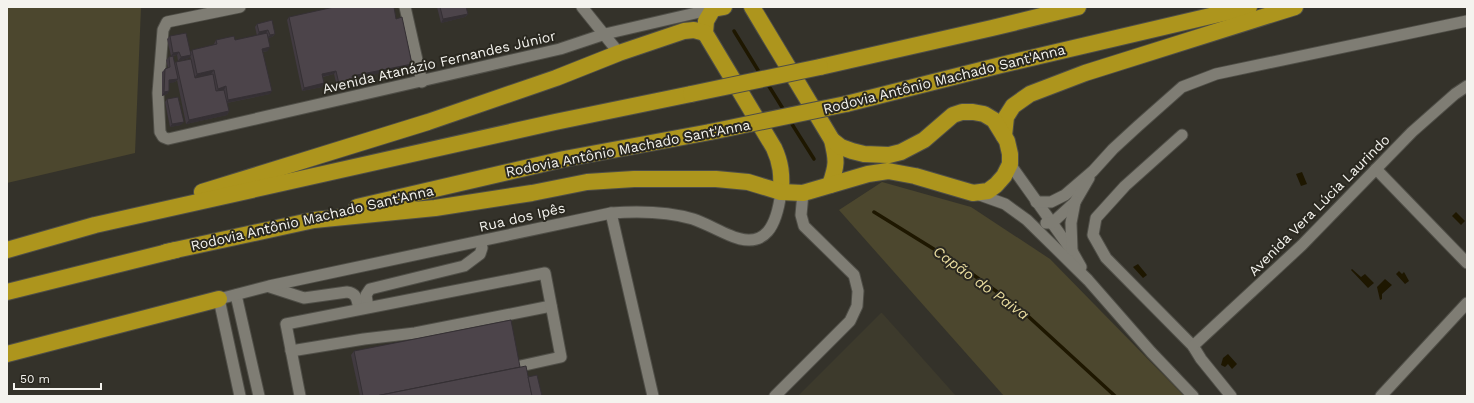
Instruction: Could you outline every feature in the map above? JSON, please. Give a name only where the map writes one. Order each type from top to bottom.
[{"type":"highway","points":[[752,7],[832,140],[836,154],[836,167],[830,185]]},
{"type":"highway","points":[[95,225],[540,126],[820,67],[1078,7]]},
{"type":"highway","name":"Rodovia Antônio Machado Sant'Anna","points":[[7,292],[166,252],[564,159],[710,132],[846,104],[1001,65],[1249,7]]},
{"type":"highway","points":[[1004,136],[1006,118],[1013,106],[1030,94],[1085,73],[1295,7]]},
{"type":"highway","points":[[718,8],[706,20],[705,33],[780,160],[782,176],[781,192]]},
{"type":"highway","points":[[7,250],[95,225],[428,122],[556,78],[619,53],[684,30],[694,30],[705,33]]},
{"type":"highway","points":[[166,252],[314,220],[435,208],[532,193],[587,182],[634,179],[716,179],[748,182],[781,192],[803,193],[868,174],[888,170],[915,176],[973,193],[988,191],[996,185],[1004,176],[1010,164],[1010,154],[1004,136],[994,120],[984,114],[973,112],[962,112],[953,115],[924,140],[901,152],[889,155],[858,153],[841,147],[832,140]]},
{"type":"highway","points":[[7,354],[219,299]]},
{"type":"street","name":"Avenida Atanázio Fernandes Júnior","points":[[240,7],[167,22],[163,30],[158,93],[160,132],[163,137],[168,139],[422,82],[560,49],[605,34],[718,8]]},
{"type":"street","points":[[405,7],[422,82]]},
{"type":"street","points":[[582,7],[619,53]]},
{"type":"street","points":[[1036,202],[1051,202],[1065,195],[1093,170],[1113,149],[1182,87],[1216,74],[1467,21]]},
{"type":"street","name":"Avenida Vera Lúcia Laurindo","points":[[1193,346],[1302,245],[1412,132],[1467,86]]},
{"type":"street","points":[[1182,135],[1125,186],[1096,218],[1093,235],[1106,258],[1193,346],[1201,359],[1231,396]]},
{"type":"street","points":[[1010,164],[1072,251],[1088,280]]},
{"type":"street","points":[[1376,169],[1467,263]]},
{"type":"street","points":[[1027,220],[1052,223],[1075,202],[1093,170]]},
{"type":"street","name":"Rua dos Ipês","points":[[219,299],[269,286],[481,242],[611,213],[643,211],[675,215],[692,219],[716,228],[729,235],[745,240],[757,239],[768,232],[775,221],[781,192]]},
{"type":"street","points":[[775,396],[850,321],[857,306],[858,291],[854,275],[804,226],[801,215],[803,193]]},
{"type":"street","points":[[973,193],[1005,204],[1027,220],[1064,254],[1151,352],[1193,396]]},
{"type":"street","points":[[1072,251],[1071,223],[1075,202]]},
{"type":"street","points":[[611,213],[653,396]]},
{"type":"street","points":[[363,308],[366,295],[370,289],[464,266],[480,254],[482,248],[481,242]]},
{"type":"street","points":[[300,396],[286,324],[545,273],[550,306],[561,357],[497,371]]},
{"type":"street","points":[[269,286],[304,298],[347,292],[352,293],[363,308]]},
{"type":"street","points":[[236,295],[259,396]]},
{"type":"street","points":[[219,299],[240,396]]},
{"type":"street","points":[[1381,396],[1467,303]]},
{"type":"street","points":[[291,351],[364,339],[415,333],[550,306]]},
{"type":"shaded area","points":[[7,7],[141,7],[135,153],[7,183]]},
{"type":"shaded area","points":[[1302,172],[1307,184],[1301,186],[1296,174]]},
{"type":"shaded area","points":[[882,182],[971,207],[1050,259],[1184,396],[1004,396],[839,210]]},
{"type":"shaded area","points":[[1456,212],[1465,221],[1461,225],[1452,216]]},
{"type":"shaded area","points":[[1138,264],[1147,275],[1143,278],[1133,267]]},
{"type":"shaded area","points":[[1352,269],[1361,277],[1365,274],[1374,283],[1368,288],[1351,270]]},
{"type":"shaded area","points":[[1399,271],[1402,274],[1404,272],[1409,281],[1405,284],[1396,274]]},
{"type":"shaded area","points":[[1385,279],[1392,285],[1382,294],[1382,299],[1380,300],[1377,287]]},
{"type":"shaded area","points":[[881,313],[956,396],[798,396]]},
{"type":"shaded area","points":[[1228,354],[1237,364],[1232,369],[1228,364],[1225,367],[1221,365],[1223,358]]},
{"type":"building","points":[[334,7],[394,7],[396,19],[402,17],[412,64],[352,76],[353,85],[340,88],[336,71],[322,74],[324,83],[304,88],[289,17]]},
{"type":"building","points":[[440,7],[466,7],[468,14],[443,19]]},
{"type":"building","points":[[272,20],[275,34],[270,35],[268,30],[259,32],[257,24]]},
{"type":"building","points":[[186,33],[191,55],[181,57],[179,52],[173,53],[170,36]]},
{"type":"building","points":[[267,33],[270,47],[262,49],[272,91],[228,100],[226,86],[218,89],[214,70],[197,74],[192,50],[217,44],[216,40],[234,36],[235,40]]},
{"type":"building","points":[[173,56],[178,79],[169,80],[169,91],[164,92],[165,69],[170,67],[169,57]]},
{"type":"building","points":[[191,59],[195,78],[213,74],[216,91],[224,90],[229,111],[189,120],[176,62]]},
{"type":"building","points":[[178,97],[184,122],[172,124],[167,99]]},
{"type":"building","points":[[511,320],[520,367],[376,396],[363,396],[354,351]]},
{"type":"building","points":[[526,366],[532,396],[376,396]]},
{"type":"building","points":[[537,375],[542,396],[532,396],[528,377]]},
{"type":"waterway","points":[[734,31],[761,75]]},
{"type":"waterway","points":[[767,83],[785,112]]},
{"type":"waterway","points":[[790,121],[814,159]]},
{"type":"waterway","name":"Capão do Paiva","points":[[874,212],[958,264],[1017,306],[1115,396]]}]
